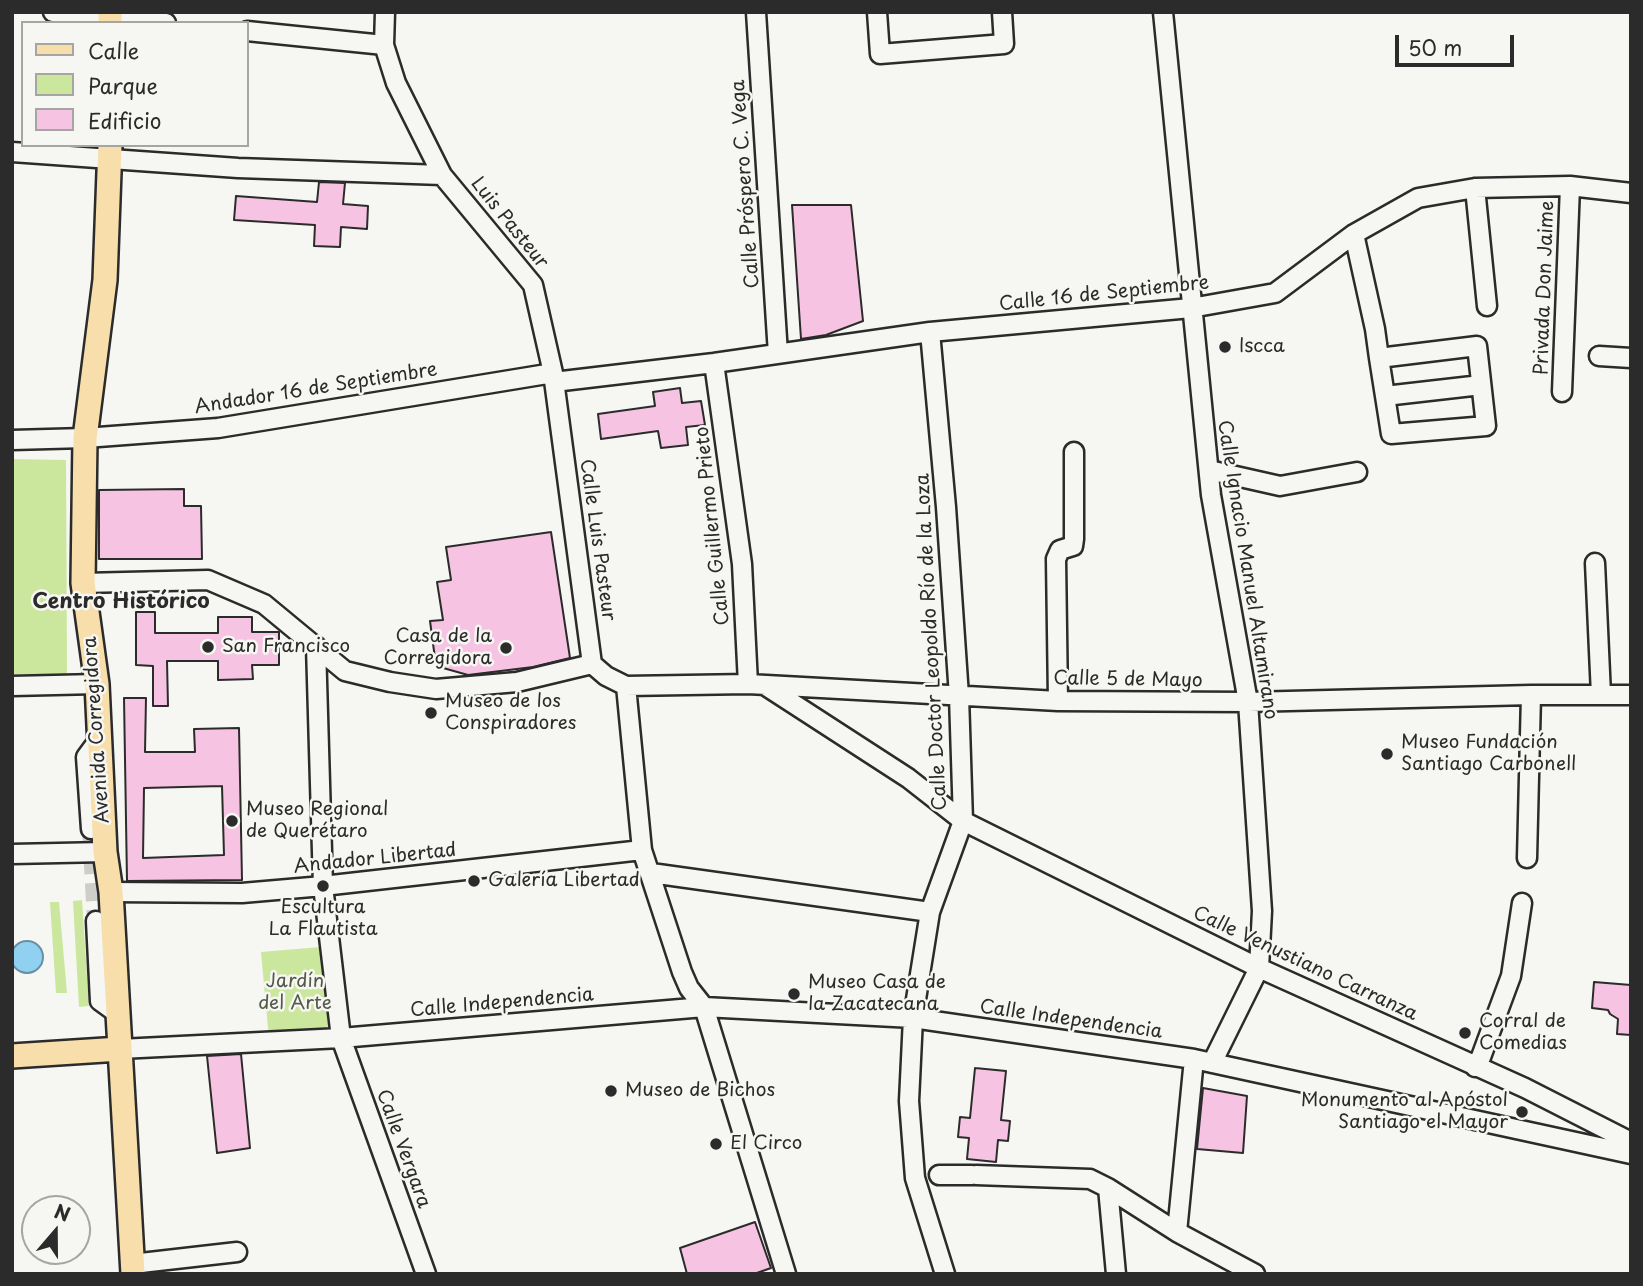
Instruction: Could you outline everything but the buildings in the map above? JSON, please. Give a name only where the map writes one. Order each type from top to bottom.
[{"type":"main road","name":"Avenida Corregidora","points":[[110,152],[105,280],[85,438],[83,583],[97,684],[105,852],[111,892],[133,1269]]},
{"type":"main road","points":[[12,1056],[120,1049]]},
{"type":"street","points":[[52,12],[147,21]]},
{"type":"street","name":"Luis Pasteur","points":[[385,12],[384,44],[396,83],[442,175],[533,285],[554,378]]},
{"type":"street","name":"Calle Próspero C. Vega","points":[[756,12],[778,354]]},
{"type":"street","points":[[877,12],[880,54],[1004,44],[1002,12]]},
{"type":"street","name":"Calle Ignacio Manuel Altamirano","points":[[1163,12],[1209,470],[1248,702],[1262,911],[1259,968]]},
{"type":"street","points":[[248,31],[384,44]]},
{"type":"street","points":[[12,152],[110,152],[238,168],[442,175]]},
{"type":"street","name":"Calle 16 de Septiembre","points":[[554,378],[714,363],[930,332],[1191,309],[1275,293],[1354,234],[1418,198],[1475,188],[1570,186],[1631,193]]},
{"type":"street","name":"Privada Don Jaime","points":[[1562,391],[1570,186]]},
{"type":"street","points":[[1475,188],[1487,306]]},
{"type":"street","points":[[1354,234],[1375,329],[1379,358],[1391,434],[1486,426],[1477,346],[1379,358]]},
{"type":"street","name":"Calle Doctor Leopoldo Río de la Loza","points":[[930,332],[959,696],[963,821],[930,912],[913,1018],[909,1101],[915,1178],[945,1274]]},
{"type":"street","points":[[1599,356],[1631,358]]},
{"type":"street","name":"Calle Guillermo Prieto","points":[[714,363],[756,685]]},
{"type":"street","name":"Andador 16 de Septiembre","points":[[12,440],[85,438],[218,428],[554,378]]},
{"type":"street","name":"Calle Luis Pasteur","points":[[554,378],[592,664]]},
{"type":"street","points":[[1385,396],[1481,385]]},
{"type":"street","points":[[1058,701],[1056,559],[1060,550],[1073,546],[1074,452]]},
{"type":"street","points":[[1209,470],[1280,486],[1357,472]]},
{"type":"street","points":[[1595,564],[1601,695]]},
{"type":"street","points":[[83,583],[208,580],[264,604],[345,671]]},
{"type":"street","name":"Calle Vergara","points":[[316,646],[323,886],[341,1038],[426,1274]]},
{"type":"street","points":[[317,666],[436,689],[517,682],[592,664],[606,676],[626,686],[642,850],[682,972],[689,988],[704,1007],[786,1274]]},
{"type":"street","points":[[12,686],[97,684]]},
{"type":"street","name":"Calle 5 de Mayo","points":[[626,686],[756,685],[1058,701],[1248,702],[1631,695]]},
{"type":"street","name":"Calle Venustiano Carranza","points":[[756,685],[908,778],[963,821],[1259,968],[1525,1088],[1631,1142]]},
{"type":"street","points":[[1527,858],[1531,695]]},
{"type":"street","points":[[92,829],[86,757],[100,738]]},
{"type":"street","name":"Andador Libertad","points":[[111,892],[242,893],[642,850]]},
{"type":"street","points":[[12,854],[105,852]]},
{"type":"street","points":[[651,873],[930,912]]},
{"type":"street","points":[[1475,1067],[1511,976],[1522,903]]},
{"type":"street","points":[[96,921],[100,1001],[118,1014]]},
{"type":"street","points":[[1177,1232],[1203,1061],[1259,968]]},
{"type":"street","name":"Calle Independencia","points":[[120,1049],[341,1038],[704,1007],[913,1018],[1203,1061],[1631,1154]]},
{"type":"street","points":[[939,1175],[1090,1179],[1177,1232],[1255,1274]]},
{"type":"street","points":[[1108,1188],[1116,1274]]},
{"type":"street","points":[[133,1269],[237,1252]]},
{"type":"green space","points":[[12,459],[66,460],[67,674],[12,675]]},
{"type":"green space","points":[[82,900],[89,1006],[79,1007],[73,901]]},
{"type":"green space","points":[[50,902],[59,902],[67,993],[56,993]]},
{"type":"green space","name":"Jardín del Arte","points":[[321,947],[329,1034],[269,1039],[261,952]]},
{"type":"water","points":[[27,941],[38,946],[43,957],[38,968],[27,973],[16,968],[11,957],[16,946]]},
{"type":"tunnel","points":[[91,829],[96,921]]},
{"type":"place","name":"Iscca","points":[[1225,347]]},
{"type":"place","name":"San Francisco","points":[[208,647]]},
{"type":"place","name":"Casa de la Corregidora","points":[[506,648]]},
{"type":"place","name":"Museo de los Conspiradores","points":[[431,713]]},
{"type":"place","name":"Museo Fundación Santiago Carbonell","points":[[1387,754]]},
{"type":"place","name":"Museo Regional de Querétaro","points":[[232,821]]},
{"type":"place","name":"Galería Libertad","points":[[474,881]]},
{"type":"place","name":"Escultura La Flautista","points":[[323,886]]},
{"type":"place","name":"Museo Casa de la Zacatecana","points":[[794,994]]},
{"type":"place","name":"Corral de Comedias","points":[[1465,1033]]},
{"type":"place","name":"Museo de Bichos","points":[[611,1091]]},
{"type":"place","name":"Monumento al Apóstol Santiago el Mayor","points":[[1522,1112]]},
{"type":"place","name":"El Circo","points":[[716,1144]]},
{"type":"district","name":"Centro Histórico","points":[[121,602]]}]
